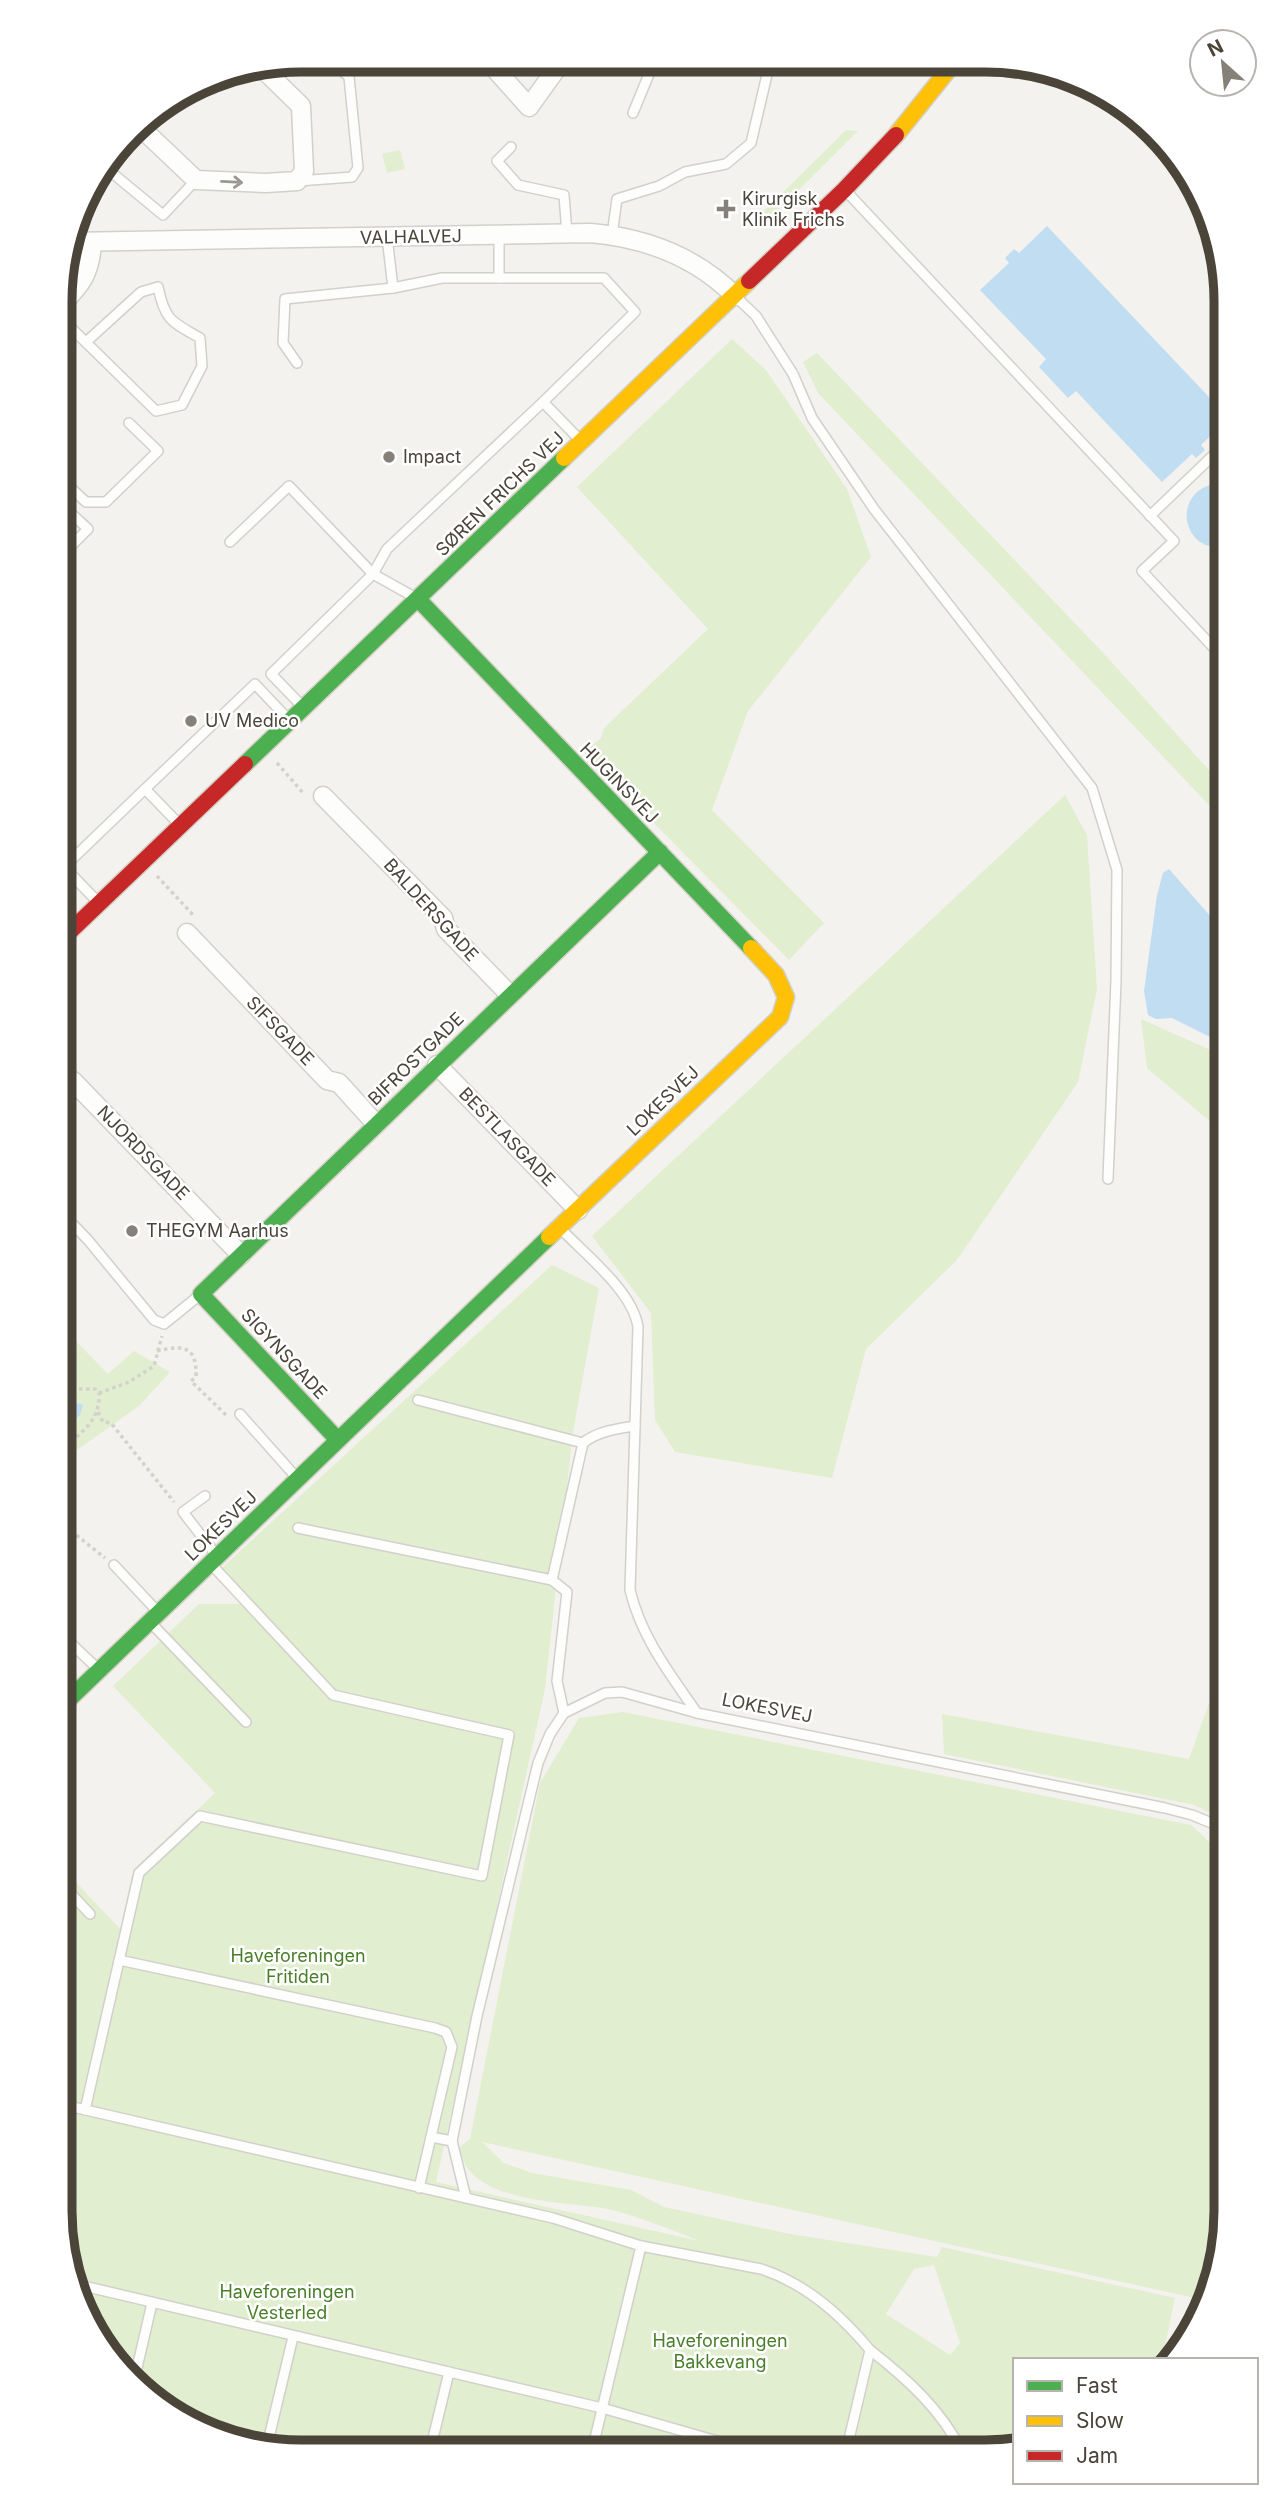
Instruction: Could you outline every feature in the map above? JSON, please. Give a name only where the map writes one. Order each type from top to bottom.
[{"type":"street","points":[[498,72],[529,107],[554,72]]},
{"type":"street","name":"SØREN FRICHS VEJ","points":[[72,930],[845,190],[900,131],[947,72]]},
{"type":"street","points":[[146,132],[196,180],[265,183],[296,181],[304,171],[301,106],[268,74]]},
{"type":"street","name":"VALHALVEJ","points":[[80,242],[612,235],[644,242],[690,260],[717,278],[735,296]]},
{"type":"street","points":[[72,294],[89,269],[92,243]]},
{"type":"street","name":"HUGINSVEJ","points":[[418,599],[776,975],[786,998]]},
{"type":"street","name":"BALDERSGADE","points":[[323,796],[443,918],[446,929],[510,995]]},
{"type":"street","name":"BIFROSTGADE","points":[[201,1294],[660,852]]},
{"type":"street","name":"SIFSGADE","points":[[187,933],[327,1080],[339,1083],[376,1124]]},
{"type":"street","name":"LOKESVEJ","points":[[72,1697],[773,1025],[786,998]]},
{"type":"street","name":"BESTLASGADE","points":[[437,1065],[578,1209]]},
{"type":"street","name":"NJORDSGADE","points":[[72,1094],[241,1255]]},
{"type":"street","name":"SIGYNSGADE","points":[[201,1294],[338,1440]]},
{"type":"lane","points":[[296,181],[352,177],[358,169],[349,78],[343,72]]},
{"type":"lane","points":[[633,113],[650,72]]},
{"type":"lane","points":[[612,235],[617,199],[659,186],[685,172],[726,164],[751,143],[768,72]]},
{"type":"lane","points":[[511,147],[497,161],[518,185],[564,195],[567,234]]},
{"type":"lane","points":[[111,172],[163,215],[196,180]]},
{"type":"lane","points":[[845,190],[1174,541],[1143,571],[1214,648]]},
{"type":"lane","points":[[499,235],[499,278]]},
{"type":"lane","points":[[387,237],[393,288]]},
{"type":"lane","points":[[297,363],[283,343],[285,299],[393,288],[442,278],[604,278],[635,312],[387,549],[373,574],[271,674],[304,708]]},
{"type":"lane","points":[[72,329],[156,411],[182,405],[202,366],[200,338],[170,321],[161,304],[158,287],[141,292],[86,342]]},
{"type":"lane","points":[[735,296],[756,316],[793,374],[812,418],[874,509],[1092,788],[1118,870],[1108,1179]]},
{"type":"lane","points":[[543,402],[582,442]]},
{"type":"lane","points":[[72,489],[86,502],[106,502],[158,451],[129,423]]},
{"type":"lane","points":[[1150,516],[1214,455]]},
{"type":"lane","points":[[230,542],[289,486],[373,574],[418,599]]},
{"type":"lane","points":[[72,514],[88,529],[72,545]]},
{"type":"lane","points":[[72,858],[255,684],[290,721]]},
{"type":"lane","points":[[145,789],[181,825]]},
{"type":"lane","points":[[72,878],[99,904]]},
{"type":"lane","points":[[72,1223],[154,1320],[164,1324],[170,1321],[201,1294]]},
{"type":"lane","name":"LOKESVEJ","points":[[560,1228],[618,1289],[636,1317],[638,1327],[630,1590],[646,1637],[697,1713],[1165,1808],[1214,1824]]},
{"type":"lane","points":[[418,1400],[583,1443]]},
{"type":"lane","points":[[240,1414],[297,1479]]},
{"type":"lane","points":[[551,1580],[583,1443],[605,1431],[635,1426]]},
{"type":"lane","points":[[85,2110],[139,1873],[200,1816],[482,1876],[509,1735],[333,1695],[214,1560],[183,1512],[205,1496]]},
{"type":"lane","points":[[298,1528],[551,1580],[567,1592],[557,1681],[564,1713]]},
{"type":"lane","points":[[114,1565],[154,1617],[246,1722]]},
{"type":"lane","points":[[72,1644],[100,1670]]},
{"type":"lane","points":[[466,2198],[452,2141],[477,2016],[538,1763],[550,1734],[564,1713],[605,1693],[622,1692],[697,1713]]},
{"type":"lane","points":[[72,1895],[90,1914]]},
{"type":"lane","points":[[119,1959],[446,2032],[452,2047],[419,2188]]},
{"type":"lane","points":[[72,2107],[553,2218],[641,2246],[778,2274],[822,2303],[849,2325],[870,2350],[894,2369],[933,2408],[955,2440]]},
{"type":"lane","points":[[431,2137],[452,2141]]},
{"type":"lane","points":[[595,2440],[641,2246]]},
{"type":"lane","points":[[84,2286],[602,2408],[714,2440]]},
{"type":"lane","points":[[136,2370],[152,2303]]},
{"type":"lane","points":[[269,2438],[293,2337]]},
{"type":"lane","points":[[849,2440],[870,2350]]},
{"type":"lane","points":[[433,2440],[449,2372]]},
{"type":"path","points":[[263,747],[314,804],[323,796]]},
{"type":"path","points":[[143,862],[199,921],[187,933]]},
{"type":"path","points":[[99,1393],[129,1382],[154,1366],[164,1324]]},
{"type":"path","points":[[157,1351],[175,1347],[186,1348],[194,1356],[196,1366],[196,1377],[191,1381],[227,1416],[240,1414]]},
{"type":"path","points":[[72,1391],[95,1389],[99,1393]]},
{"type":"path","points":[[72,1441],[91,1426],[98,1412],[99,1393]]},
{"type":"path","points":[[98,1412],[103,1423],[111,1423],[183,1512]]},
{"type":"path","points":[[72,1532],[114,1565]]},
{"type":"green space","points":[[846,130],[858,131],[761,228],[754,221]]},
{"type":"green space","points":[[400,150],[405,169],[387,173],[382,154]]},
{"type":"green space","points":[[732,339],[766,370],[847,489],[871,557],[748,711],[712,810],[824,923],[789,960],[584,752],[601,738],[604,728],[708,629],[577,487]]},
{"type":"green space","points":[[817,353],[1107,657],[1214,776],[1214,810],[818,393],[803,362]]},
{"type":"green space","points":[[1065,795],[1087,835],[1097,989],[1078,1082],[957,1260],[866,1349],[832,1478],[675,1452],[655,1420],[651,1313],[592,1236]]},
{"type":"green space","points":[[1141,1019],[1214,1052],[1214,1125],[1147,1068]]},
{"type":"green space","points":[[552,1265],[599,1288],[573,1432],[545,1689],[436,2182],[699,2241],[617,2211],[544,2201],[498,2190],[479,2180],[466,2166],[460,2147],[470,2139],[540,1783],[579,1718],[623,1712],[1191,1825],[1214,1846],[1214,2227],[1210,2256],[1197,2298],[482,2142],[504,2163],[532,2173],[631,2190],[664,2207],[790,2234],[937,2257],[942,2247],[1175,2298],[1163,2355],[1161,2358],[1013,2358],[1013,2438],[986,2440],[300,2440],[270,2438],[213,2423],[186,2410],[161,2393],[119,2351],[102,2326],[89,2299],[76,2256],[72,2227],[72,2102],[82,2104],[72,2102],[72,1878],[120,1929],[133,1870],[215,1793],[113,1686],[199,1604],[243,1604],[215,1574]],"holes":[[[934,2265],[960,2343],[950,2355],[886,2314],[914,2269]]]},
{"type":"green space","points":[[72,1337],[108,1374],[134,1351],[170,1372],[140,1405],[72,1454]]},
{"type":"green space","points":[[1214,1689],[1214,1814],[1194,1805],[944,1754],[942,1714],[1189,1759]]},
{"type":"water","points":[[1047,226],[1214,402],[1214,433],[1201,445],[1205,450],[1196,458],[1192,454],[1162,482],[1076,391],[1068,398],[1039,367],[1046,359],[980,290],[1009,263],[1005,258],[1014,249],[1019,253]]},
{"type":"water","points":[[1214,485],[1214,546],[1199,541],[1191,532],[1187,520],[1193,496]]},
{"type":"water","points":[[1169,869],[1214,920],[1214,1039],[1172,1018],[1156,1019],[1148,1015],[1144,991],[1157,895],[1163,873]]},
{"type":"water","points":[[77,1403],[83,1405],[80,1415],[72,1421],[72,1406]]},
{"type":"traffic: fast","points":[[245,764],[564,458]]},
{"type":"traffic: fast","points":[[418,599],[751,948]]},
{"type":"traffic: fast","points":[[338,1440],[201,1294],[660,852]]},
{"type":"traffic: fast","points":[[72,1696],[549,1237]]},
{"type":"traffic: slow","points":[[896,135],[947,72]]},
{"type":"traffic: slow","points":[[564,458],[749,281]]},
{"type":"traffic: slow","points":[[549,1237],[780,1017],[786,997],[776,975],[751,948]]},
{"type":"traffic: jam","points":[[749,281],[844,190],[896,135]]},
{"type":"traffic: jam","points":[[72,929],[245,764]]},
{"type":"place","name":"Kirurgisk Klinik Frichs","points":[[726,209]]},
{"type":"place","name":"Impact","points":[[389,457]]},
{"type":"place","name":"UV Medico","points":[[191,721]]},
{"type":"place","name":"THEGYM Aarhus","points":[[132,1231]]},
{"type":"park label","name":"Haveforeningen Fritiden","points":[[298,1966]]},
{"type":"park label","name":"Haveforeningen Vesterled","points":[[287,2302]]},
{"type":"park label","name":"Haveforeningen Bakkevang","points":[[720,2351]]}]
